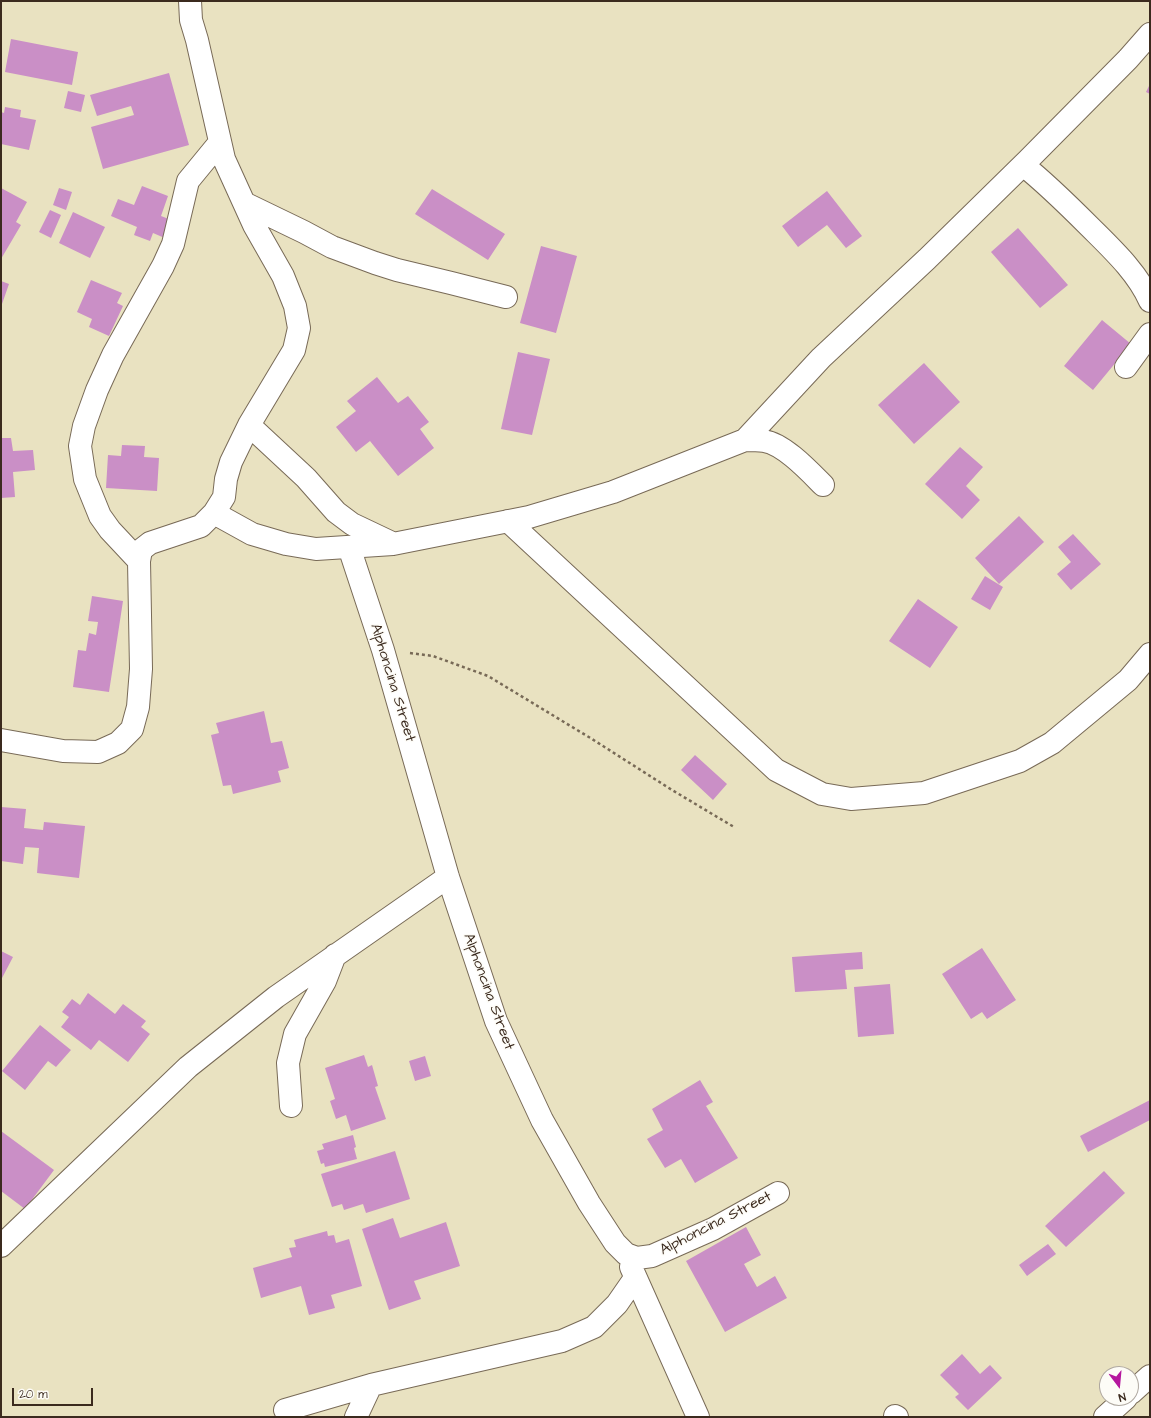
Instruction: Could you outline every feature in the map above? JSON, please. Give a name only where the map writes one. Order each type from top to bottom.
[{"type":"street","points":[[1,740],[63,751],[98,752],[118,743],[132,729],[138,707],[142,669],[139,561],[141,550],[150,543],[201,526],[214,513],[224,497],[226,478],[231,462],[249,425],[294,350],[299,328],[295,306],[283,276],[254,225],[224,159],[197,40],[191,20],[190,1]]},
{"type":"street","points":[[745,440],[821,358],[927,259],[1023,165],[1128,59],[1150,34]]},
{"type":"street","points":[[139,561],[110,530],[100,516],[85,479],[80,446],[84,426],[97,390],[110,362],[163,266],[173,244],[188,181],[220,142]]},
{"type":"street","points":[[1023,165],[1046,184],[1105,242],[1144,287],[1150,301]]},
{"type":"street","points":[[244,203],[332,247],[375,263],[397,270],[506,297]]},
{"type":"street","points":[[1126,367],[1150,334]]},
{"type":"street","points":[[249,425],[306,478],[336,512],[352,524],[393,544]]},
{"type":"street","points":[[214,513],[252,534],[286,544],[316,549],[393,544],[529,517],[613,492],[745,440],[764,441],[777,445],[800,462],[823,485]]},
{"type":"street","points":[[508,521],[776,770],[822,794],[851,799],[924,793],[1020,761],[1052,744],[1128,680],[1150,654]]},
{"type":"street","name":"Alphoncina Street","points":[[349,547],[383,650],[448,877],[496,1021],[542,1120],[589,1202],[615,1243],[626,1254],[637,1258],[652,1256],[713,1229],[778,1193]]},
{"type":"street","points":[[1,1246],[188,1066],[276,997],[448,877]]},
{"type":"street","points":[[291,1106],[288,1063],[295,1034],[325,981],[335,955]]},
{"type":"street","points":[[626,1254],[635,1278],[698,1417]]},
{"type":"street","points":[[285,1410],[371,1385],[562,1341],[594,1327],[617,1304],[635,1278]]},
{"type":"street","points":[[1139,1386],[1150,1376]]},
{"type":"street","points":[[356,1417],[371,1385]]},
{"type":"street","points":[[1105,1417],[1117,1406]]},
{"type":"path","points":[[383,650],[433,656],[488,676],[734,827]]},
{"type":"building","points":[[11,39],[78,52],[72,85],[5,72]]},
{"type":"building","points":[[169,73],[189,145],[103,169],[91,127],[134,115],[131,106],[97,116],[90,95]]},
{"type":"building","points":[[1150,84],[1150,94],[1146,92]]},
{"type":"building","points":[[68,91],[85,95],[81,112],[64,108]]},
{"type":"building","points":[[5,107],[21,110],[20,117],[36,120],[29,150],[1,144],[1,112],[4,113]]},
{"type":"building","points":[[142,186],[168,196],[161,216],[174,221],[167,239],[153,233],[150,241],[134,235],[137,227],[111,216],[118,199],[134,205]]},
{"type":"building","points":[[1,188],[27,202],[16,222],[21,225],[1,259]]},
{"type":"building","points":[[59,188],[72,192],[66,210],[53,205]]},
{"type":"building","points":[[432,189],[505,234],[488,260],[415,214]]},
{"type":"building","points":[[827,191],[862,236],[846,248],[827,225],[798,247],[782,226]]},
{"type":"building","points":[[50,210],[61,215],[51,238],[39,232]]},
{"type":"building","points":[[73,212],[105,227],[90,258],[59,243]]},
{"type":"building","points":[[1018,228],[1068,285],[1040,308],[991,252]]},
{"type":"building","points":[[541,246],[577,256],[556,333],[520,323]]},
{"type":"building","points":[[91,280],[122,293],[117,303],[123,306],[109,336],[89,327],[92,319],[77,312]]},
{"type":"building","points":[[1,281],[9,284],[2,304],[1,304]]},
{"type":"building","points":[[1102,320],[1131,344],[1093,390],[1064,366]]},
{"type":"building","points":[[518,352],[550,359],[532,435],[501,429]]},
{"type":"building","points":[[924,363],[960,402],[914,444],[878,405]]},
{"type":"building","points":[[377,377],[398,403],[408,396],[429,422],[420,429],[434,448],[398,476],[370,441],[356,452],[336,427],[356,411],[347,401]]},
{"type":"building","points":[[1,438],[11,438],[13,451],[33,450],[35,470],[13,472],[15,497],[1,498]]},
{"type":"building","points":[[122,445],[145,446],[144,457],[159,458],[157,491],[106,488],[108,455],[121,456]]},
{"type":"building","points":[[960,447],[983,467],[966,486],[980,500],[962,519],[925,484]]},
{"type":"building","points":[[1019,516],[1044,542],[999,584],[975,558]]},
{"type":"building","points":[[1073,534],[1101,564],[1071,590],[1057,574],[1071,562],[1058,547]]},
{"type":"building","points":[[985,576],[1003,587],[990,610],[971,599]]},
{"type":"building","points":[[92,596],[123,601],[109,692],[73,687],[78,650],[86,651],[89,633],[96,635],[98,622],[88,621]]},
{"type":"building","points":[[918,599],[958,627],[930,668],[889,641]]},
{"type":"building","points":[[264,711],[271,743],[282,741],[289,768],[278,771],[281,782],[233,794],[231,785],[223,786],[211,735],[219,733],[216,723]]},
{"type":"building","points":[[695,755],[727,784],[713,800],[681,770]]},
{"type":"building","points":[[1,807],[26,809],[24,828],[43,830],[44,822],[85,826],[79,878],[37,873],[39,848],[25,847],[23,864],[1,861]]},
{"type":"building","points":[[982,948],[1016,1000],[987,1019],[982,1012],[971,1019],[942,974]]},
{"type":"building","points":[[1,951],[13,957],[1,980]]},
{"type":"building","points":[[862,952],[863,969],[845,970],[847,989],[795,992],[792,957]]},
{"type":"building","points":[[890,984],[894,1034],[858,1037],[854,987]]},
{"type":"building","points":[[88,993],[115,1014],[123,1004],[146,1021],[141,1027],[150,1034],[128,1062],[99,1040],[91,1050],[61,1027],[69,1017],[62,1012],[72,999],[80,1005]]},
{"type":"building","points":[[40,1025],[71,1050],[56,1067],[48,1061],[25,1090],[2,1071]]},
{"type":"building","points":[[364,1055],[368,1067],[372,1065],[378,1086],[375,1087],[386,1119],[351,1131],[346,1115],[336,1119],[330,1101],[335,1099],[325,1068]]},
{"type":"building","points":[[425,1056],[431,1076],[415,1081],[409,1061]]},
{"type":"building","points":[[700,1080],[713,1102],[706,1106],[738,1158],[695,1183],[681,1159],[665,1168],[647,1139],[663,1130],[652,1109]]},
{"type":"building","points":[[1150,1100],[1150,1120],[1088,1152],[1080,1136]]},
{"type":"building","points":[[1,1131],[54,1170],[25,1209],[1,1191]]},
{"type":"building","points":[[353,1135],[357,1159],[325,1167],[324,1163],[321,1164],[317,1151],[324,1149],[322,1144]]},
{"type":"building","points":[[395,1151],[410,1199],[366,1213],[363,1204],[344,1210],[342,1204],[332,1207],[321,1174]]},
{"type":"building","points":[[1104,1171],[1125,1193],[1066,1247],[1045,1226]]},
{"type":"building","points":[[393,1218],[400,1238],[446,1222],[460,1266],[414,1281],[421,1299],[389,1310],[362,1229]]},
{"type":"building","points":[[746,1227],[761,1255],[744,1264],[757,1287],[775,1276],[787,1298],[725,1332],[686,1261]]},
{"type":"building","points":[[327,1231],[328,1236],[334,1235],[336,1243],[349,1239],[362,1286],[331,1295],[335,1308],[309,1315],[301,1286],[261,1298],[253,1268],[292,1257],[289,1248],[296,1247],[294,1240]]},
{"type":"building","points":[[1048,1244],[1056,1254],[1027,1276],[1019,1265]]},
{"type":"building","points":[[962,1354],[980,1374],[990,1365],[1002,1378],[968,1410],[955,1397],[959,1394],[940,1375]]}]
